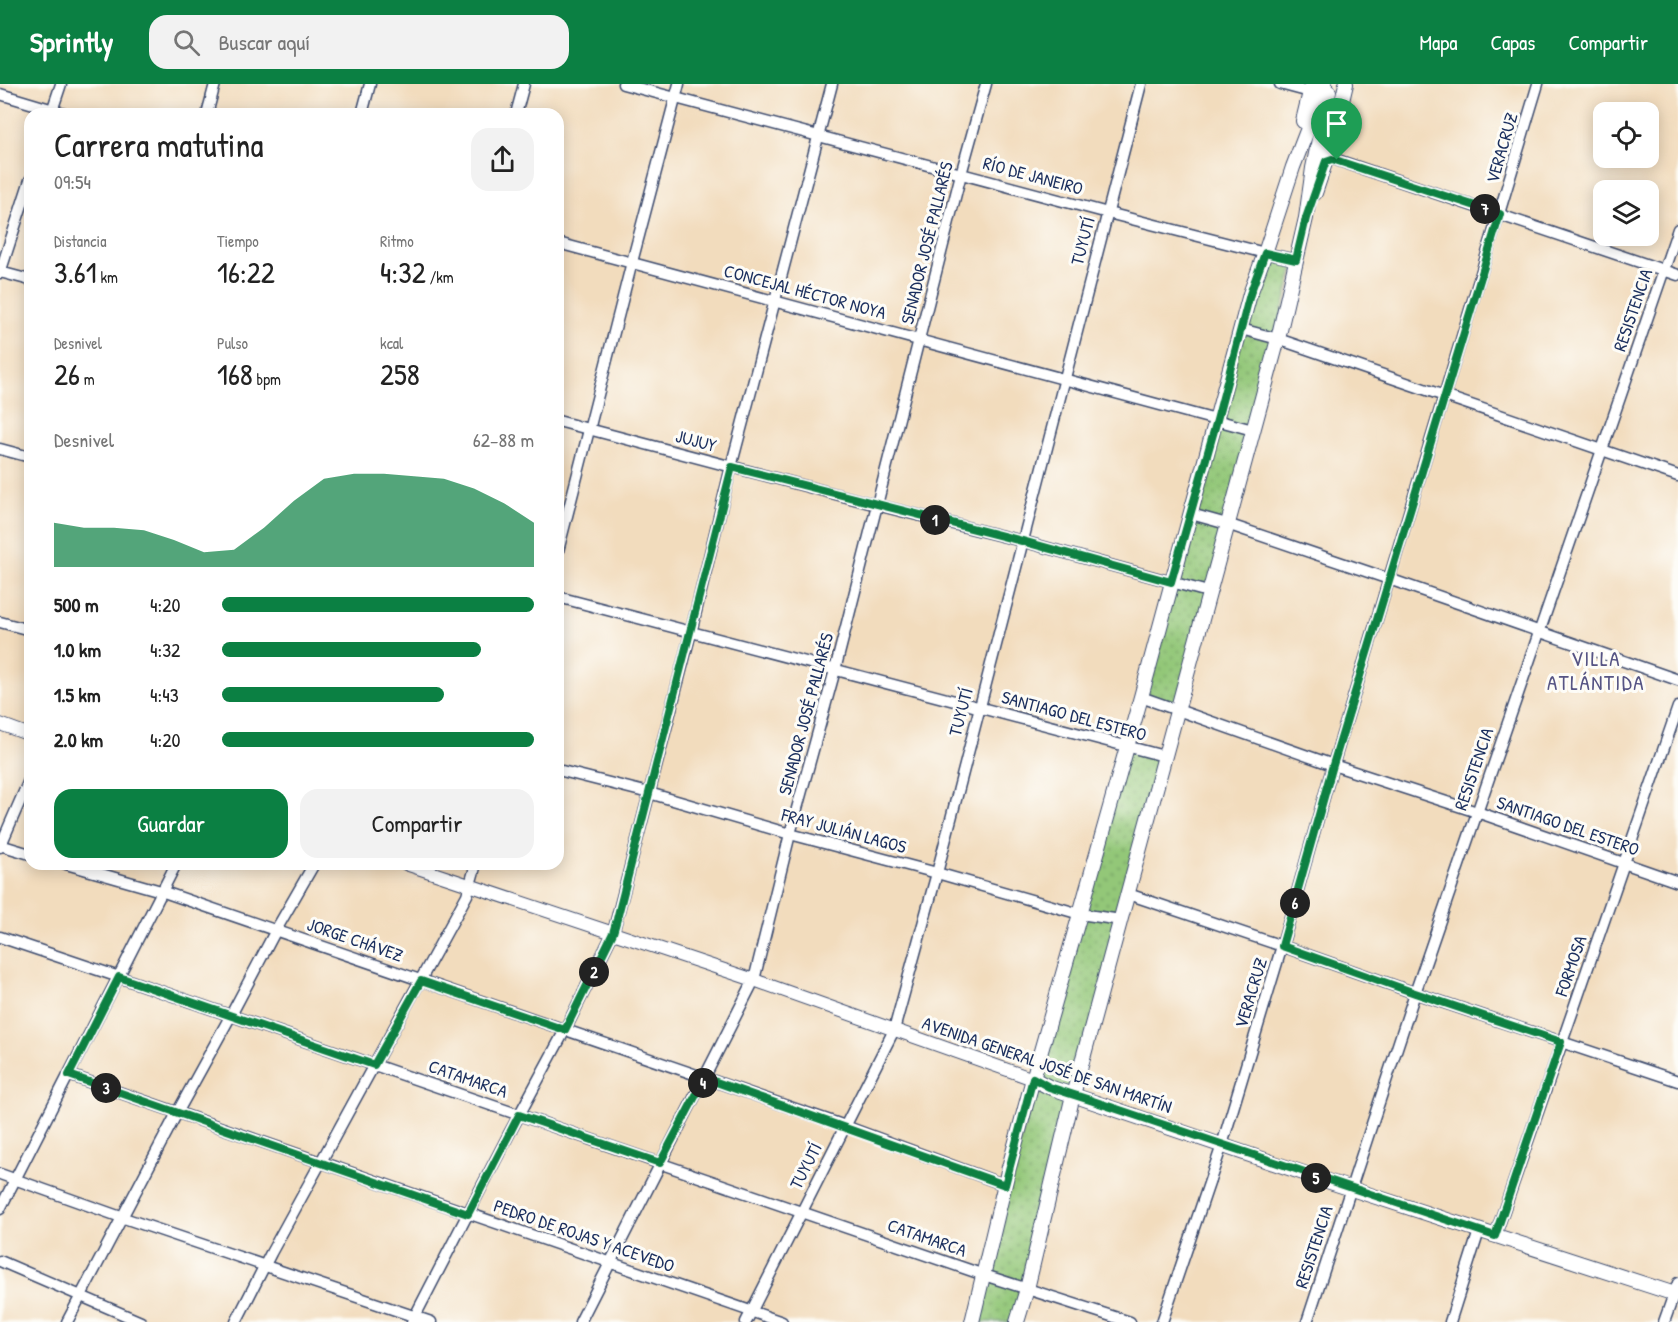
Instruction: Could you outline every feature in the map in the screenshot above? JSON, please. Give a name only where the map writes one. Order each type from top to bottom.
[{"type":"main road","points":[[972,1322],[1033,1078],[1141,697],[1250,294],[1293,167],[1325,84]]},
{"type":"main road","points":[[1017,1322],[1027,1289],[1073,1095],[1278,339],[1306,218],[1313,168],[1331,84]]},
{"type":"main road","points":[[1306,218],[1326,161],[1346,84]]},
{"type":"main road","points":[[1293,167],[1311,88]]},
{"type":"main road","name":"AVENIDA GENERAL JOSÉ DE SAN MARTÍN","points":[[1033,1078],[1049,1087],[1351,1189],[1495,1236],[1677,1290]]},
{"type":"street","points":[[53,108],[61,84]]},
{"type":"street","points":[[209,108],[215,84]]},
{"type":"street","points":[[364,108],[370,84]]},
{"type":"street","points":[[518,108],[524,84]]},
{"type":"street","name":"RÍO DE JANEIRO","points":[[623,84],[1108,213],[1296,260]]},
{"type":"street","points":[[564,528],[679,84]]},
{"type":"street","points":[[413,1319],[565,1030],[613,933],[832,84]]},
{"type":"street","name":"SENADOR JOSÉ PALLARÉS","points":[[580,1322],[754,980],[986,84]]},
{"type":"street","name":"TUYUTÍ","points":[[746,1322],[894,1030],[937,873],[1141,84]]},
{"type":"street","points":[[1280,84],[1311,88]]},
{"type":"street","name":"VERACRUZ","points":[[1162,1322],[1222,1145],[1333,765],[1538,84]]},
{"type":"street","points":[[0,94],[40,108]]},
{"type":"street","points":[[1326,161],[1337,160],[1678,275]]},
{"type":"street","points":[[24,198],[0,272],[24,278]]},
{"type":"street","name":"RESISTENCIA","points":[[1306,1322],[1415,993],[1678,229]]},
{"type":"street","name":"CONCEJAL HÉCTOR NOYA","points":[[564,245],[1253,430]]},
{"type":"street","points":[[1241,329],[1278,339],[1678,476]]},
{"type":"street","name":"JUJUY","points":[[564,423],[1022,541],[1208,592]]},
{"type":"street","points":[[0,449],[24,455]]},
{"type":"street","points":[[1191,514],[1389,579],[1678,680]]},
{"type":"street","name":"SANTIAGO DEL ESTERO","points":[[564,599],[1164,756]]},
{"type":"street","points":[[0,622],[24,628]]},
{"type":"street","name":"SANTIAGO DEL ESTERO","points":[[1141,697],[1678,882]]},
{"type":"street","name":"FORMOSA","points":[[1495,1236],[1678,707]]},
{"type":"street","points":[[0,724],[24,733]]},
{"type":"street","name":"FRAY JULIÁN LAGOS","points":[[564,772],[649,793],[1080,914],[1121,920]]},
{"type":"street","points":[[24,792],[0,846],[24,852]]},
{"type":"street","name":"JORGE CHÁVEZ","points":[[87,870],[162,891],[276,930],[845,1126],[1005,1185]]},
{"type":"street","points":[[0,1209],[173,870]]},
{"type":"street","points":[[67,1322],[177,1113],[311,870]]},
{"type":"street","name":"AVENIDA GENERAL JOSÉ DE SAN MARTÍN","points":[[425,870],[754,980],[1033,1078]]},
{"type":"street","points":[[236,1322],[320,1162],[467,895],[475,870]]},
{"type":"street","points":[[1128,894],[1678,1081]]},
{"type":"street","name":"CATAMARCA","points":[[0,937],[984,1275],[1130,1322]]},
{"type":"street","name":"PEDRO DE ROJAS Y ACEVEDO","points":[[69,1075],[782,1322]]},
{"type":"street","points":[[0,1174],[413,1319],[431,1322]]},
{"type":"street","points":[[1450,1322],[1479,1231]]},
{"type":"street","points":[[0,1261],[141,1322]]},
{"type":"street","points":[[1664,1322],[1677,1290]]},
{"type":"green space","points":[[1265,253],[1296,260],[1177,710],[1141,697]]},
{"type":"green space","points":[[1126,747],[1164,756],[1017,1322],[972,1322]]},
{"type":"district","name":"VILLA ATLÁNTIDA","points":[[1596,671]]},
{"type":"route","points":[[1337,160],[1500,214],[1333,765],[1282,946],[1561,1042],[1495,1236],[1049,1087],[1033,1078],[1005,1185],[845,1126],[705,1078],[660,1163],[519,1115],[468,1214],[69,1075],[119,977],[374,1065],[421,981],[565,1030],[613,933],[732,467],[1022,541],[1171,582],[1250,294],[1265,253],[1296,260],[1306,218],[1326,161],[1337,160]]}]
